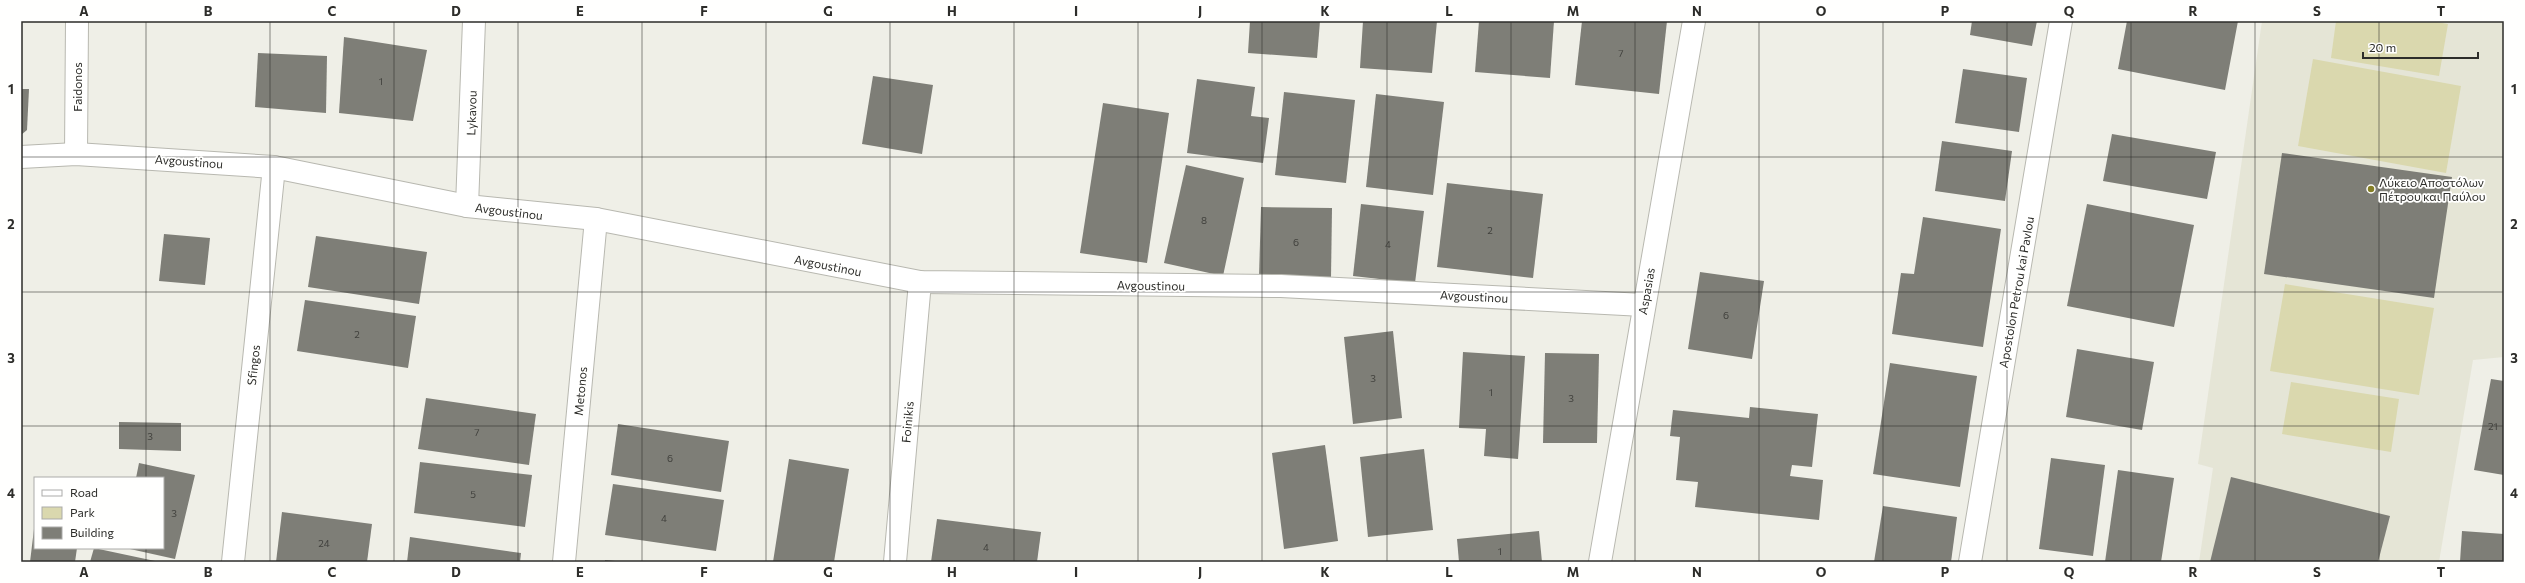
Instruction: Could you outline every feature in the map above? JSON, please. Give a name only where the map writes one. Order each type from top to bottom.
[{"type":"street","name":"Faidonos","points":[[76,154],[77,21]]},
{"type":"street","name":"Lykavou","points":[[467,206],[474,21]]},
{"type":"street","name":"Aspasias","points":[[1600,562],[1643,305],[1694,21]]},
{"type":"street","name":"Apostolon Petrou kai Pavlou","points":[[1970,562],[2062,21]]},
{"type":"street","name":"Avgoustinou","points":[[21,157],[76,154],[274,167],[467,206],[596,220],[920,282],[1281,286],[1643,305]]},
{"type":"street","name":"Sfingos","points":[[233,562],[274,167]]},
{"type":"street","name":"Metonos","points":[[564,562],[596,220]]},
{"type":"street","name":"Foinikis","points":[[895,562],[920,282]]},
{"type":"shaded area","name":"Λύκειο Αποστόλων Πέτρου και Παύλου","points":[[2262,21],[2504,21],[2504,357],[2473,360],[2439,562],[2199,562],[2213,468],[2198,464]]},
{"type":"green space","points":[[2336,21],[2431,21],[2448,24],[2439,76],[2331,58]]},
{"type":"green space","points":[[2313,59],[2461,86],[2446,173],[2298,146]]},
{"type":"green space","points":[[2285,284],[2434,308],[2419,395],[2270,371]]},
{"type":"green space","points":[[2291,382],[2399,399],[2391,452],[2282,434]]},
{"type":"building","points":[[1250,21],[1320,21],[1317,58],[1248,53]]},
{"type":"building","points":[[1363,21],[1437,21],[1432,73],[1360,68]]},
{"type":"building","points":[[1479,21],[1554,21],[1550,78],[1475,72]]},
{"type":"building","points":[[1582,21],[1667,21],[1659,94],[1575,85]]},
{"type":"building","points":[[1972,21],[2037,21],[2032,46],[1970,35]]},
{"type":"building","points":[[2127,21],[2238,21],[2225,90],[2118,69]]},
{"type":"building","points":[[344,37],[427,50],[413,121],[339,113]]},
{"type":"building","points":[[258,53],[327,56],[326,113],[255,107]]},
{"type":"building","points":[[1963,69],[2027,78],[2019,132],[1955,123]]},
{"type":"building","points":[[873,76],[933,85],[922,154],[862,144]]},
{"type":"building","points":[[1197,79],[1255,87],[1251,116],[1269,118],[1263,163],[1187,153]]},
{"type":"building","points":[[21,89],[29,89],[27,130],[21,135]]},
{"type":"building","points":[[1284,92],[1355,100],[1346,183],[1275,175]]},
{"type":"building","points":[[1376,94],[1444,102],[1433,195],[1366,187]]},
{"type":"building","points":[[1103,103],[1169,113],[1147,263],[1080,253]]},
{"type":"building","points":[[2112,134],[2216,152],[2207,199],[2103,181]]},
{"type":"building","points":[[1942,141],[2012,151],[2005,201],[1935,191]]},
{"type":"building","points":[[2282,153],[2452,177],[2434,298],[2264,274]]},
{"type":"building","points":[[1186,165],[1244,178],[1223,276],[1164,263]]},
{"type":"building","points":[[1447,183],[1543,194],[1533,278],[1437,267]]},
{"type":"building","points":[[1361,204],[1424,211],[1415,283],[1353,276]]},
{"type":"building","points":[[2087,204],[2194,225],[2174,327],[2067,306]]},
{"type":"building","points":[[1261,207],[1332,208],[1331,278],[1259,277]]},
{"type":"building","points":[[1923,217],[2001,229],[1983,347],[1892,334],[1901,273],[1914,274]]},
{"type":"building","points":[[164,234],[210,238],[205,285],[159,281]]},
{"type":"building","points":[[316,236],[427,252],[419,304],[308,287]]},
{"type":"building","points":[[1700,272],[1764,281],[1752,359],[1688,349]]},
{"type":"building","points":[[305,300],[416,316],[408,368],[297,351]]},
{"type":"building","points":[[1393,331],[1402,418],[1353,424],[1344,337]]},
{"type":"building","points":[[2077,349],[2154,362],[2142,430],[2066,417]]},
{"type":"building","points":[[1463,352],[1525,356],[1518,459],[1484,456],[1486,429],[1459,428]]},
{"type":"building","points":[[1545,353],[1599,354],[1597,443],[1543,443]]},
{"type":"building","points":[[1890,363],[1977,376],[1960,487],[1873,474]]},
{"type":"building","points":[[2491,379],[2504,381],[2504,475],[2474,470]]},
{"type":"building","points":[[426,398],[536,414],[529,465],[418,449]]},
{"type":"building","points":[[1750,407],[1818,414],[1812,467],[1792,465],[1790,476],[1823,480],[1819,520],[1695,507],[1698,482],[1676,480],[1680,437],[1670,436],[1673,410],[1749,418]]},
{"type":"building","points":[[119,422],[181,423],[181,451],[119,449]]},
{"type":"building","points":[[618,424],[729,441],[721,492],[611,475]]},
{"type":"building","points":[[1325,445],[1338,541],[1284,549],[1272,453]]},
{"type":"building","points":[[1424,449],[1433,530],[1368,537],[1360,457]]},
{"type":"building","points":[[2051,458],[2105,465],[2093,556],[2039,549]]},
{"type":"building","points":[[789,459],[849,469],[834,562],[773,562]]},
{"type":"building","points":[[420,462],[532,475],[525,527],[414,513]]},
{"type":"building","points":[[139,463],[195,475],[175,559],[130,549],[164,549],[164,477],[136,477]]},
{"type":"building","points":[[2118,470],[2174,478],[2161,562],[2105,562]]},
{"type":"building","points":[[2231,477],[2390,516],[2378,562],[2210,562]]},
{"type":"building","points":[[613,484],[724,500],[716,551],[605,535]]},
{"type":"building","points":[[1883,506],[1957,517],[1951,562],[1874,562]]},
{"type":"building","points":[[282,512],[372,524],[367,562],[276,562]]},
{"type":"building","points":[[937,519],[1041,532],[1037,562],[931,562]]},
{"type":"building","points":[[34,529],[34,549],[77,549],[75,562],[30,562]]},
{"type":"building","points":[[1539,531],[1542,562],[1459,562],[1457,539]]},
{"type":"building","points":[[2462,531],[2504,534],[2504,562],[2460,562]]},
{"type":"building","points":[[410,537],[521,553],[520,562],[407,562]]},
{"type":"building","points":[[94,549],[155,561],[154,562],[90,562]]},
{"type":"building","points":[[605,560],[615,561],[615,562],[605,562]]},
{"type":"place","name":"Λύκειο Αποστόλων Πέτρου και Παύλου","points":[[2371,189]]}]
